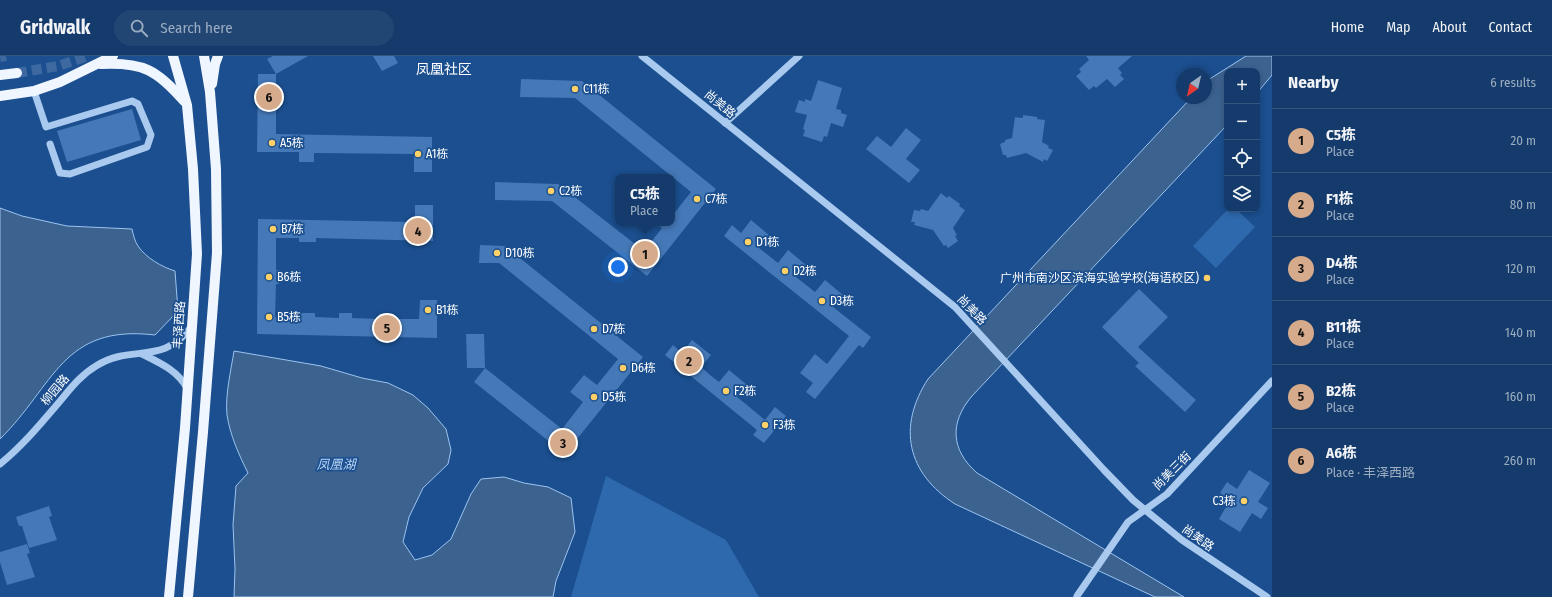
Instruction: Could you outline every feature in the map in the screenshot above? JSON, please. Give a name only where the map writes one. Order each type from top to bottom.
[{"type":"main road","points":[[0,96],[34,90],[60,82],[113,56]]},
{"type":"main road","name":"丰泽西路","points":[[168,597],[187,388],[197,254],[193,169],[187,105],[173,56]]},
{"type":"main road","points":[[188,597],[217,253],[216,169],[210,92],[204,56]]},
{"type":"main road","points":[[210,92],[218,56]]},
{"type":"main road","points":[[97,64],[122,63],[140,66],[158,75],[172,87],[187,105]]},
{"type":"main road","points":[[0,74],[17,73]]},
{"type":"street","name":"尚美路","points":[[642,56],[955,307],[1118,485],[1145,510],[1193,548],[1267,597]]},
{"type":"street","points":[[725,123],[799,56]]},
{"type":"street","points":[[34,90],[46,127],[132,102],[138,104],[151,135],[147,147],[70,174],[60,172],[50,144]]},
{"type":"street","name":"柳园路","points":[[0,464],[24,443],[79,378],[97,365],[118,356],[152,353],[164,350],[175,344],[192,326]]},
{"type":"street","points":[[140,353],[173,370],[184,382],[187,388]]},
{"type":"street","name":"尚美三街","points":[[1077,596],[1128,522],[1167,494],[1272,381]]},
{"type":"shaded area","points":[[1225,212],[1239,212],[1255,227],[1216,268],[1193,246]]},
{"type":"shaded area","points":[[606,476],[726,540],[759,597],[571,597]]},
{"type":"water","points":[[1246,56],[1272,56],[1272,75],[1260,89],[1260,68],[1227,68]]},
{"type":"water","points":[[1224,70],[1224,128],[972,396],[959,416],[957,426],[956,436],[958,446],[968,464],[977,473],[1184,597],[1155,597],[955,504],[939,492],[926,478],[917,463],[912,448],[910,431],[912,414],[918,397],[928,379],[1185,104],[1212,104],[1212,77]]},
{"type":"water","points":[[0,208],[22,216],[67,226],[132,229],[137,244],[145,254],[165,267],[175,271],[178,311],[155,335],[124,334],[99,339],[80,349],[63,363],[19,419],[0,439]]},
{"type":"water","name":"凤凰湖","points":[[234,351],[321,366],[362,378],[388,383],[413,395],[428,408],[446,429],[451,450],[448,464],[423,488],[409,517],[403,542],[415,560],[432,555],[451,539],[471,494],[481,479],[504,477],[524,483],[548,487],[571,498],[575,532],[556,581],[553,597],[234,597],[235,569],[233,525],[236,486],[248,473],[235,445],[227,415],[228,391]]},
{"type":"building","points":[[273,56],[308,56],[276,74],[267,59]]},
{"type":"building","points":[[373,56],[394,56],[398,63],[382,71]]},
{"type":"building","points":[[1086,56],[1132,56],[1118,68],[1122,73],[1120,75],[1124,79],[1115,87],[1107,79],[1096,88],[1094,86],[1089,90],[1076,76],[1081,72],[1079,69],[1089,60]]},
{"type":"building","points":[[258,74],[276,74],[276,89],[280,89],[280,104],[276,104],[276,134],[432,137],[432,172],[414,172],[414,154],[314,153],[314,162],[299,162],[299,152],[257,152]]},
{"type":"building","points":[[521,79],[582,81],[716,189],[647,276],[552,201],[495,200],[495,182],[558,184],[644,251],[662,228],[660,226],[675,226],[675,212],[691,192],[675,179],[675,174],[669,174],[575,98],[520,97]]},
{"type":"building","points":[[818,80],[842,88],[836,109],[841,110],[841,113],[847,115],[843,127],[831,123],[827,137],[824,136],[822,142],[803,136],[805,130],[803,129],[807,115],[795,112],[799,100],[805,102],[805,99],[811,101]]},
{"type":"building","points":[[132,109],[141,140],[67,162],[57,131]]},
{"type":"building","points":[[1023,115],[1045,120],[1042,142],[1049,146],[1048,148],[1053,150],[1047,161],[1044,159],[1043,162],[1026,153],[1007,158],[1006,155],[1003,155],[1000,144],[1005,142],[1005,140],[1012,138],[1015,117],[1023,118]]},
{"type":"building","points":[[906,128],[921,140],[906,159],[920,170],[909,183],[866,149],[877,136],[891,147]]},
{"type":"building","points":[[941,193],[947,198],[949,196],[960,204],[959,206],[965,210],[953,228],[957,235],[955,236],[958,241],[948,248],[946,245],[944,246],[933,230],[914,225],[915,222],[911,222],[914,210],[920,211],[921,209],[928,211]]},
{"type":"building","points":[[415,205],[433,205],[433,241],[316,238],[316,242],[299,242],[299,238],[276,238],[276,270],[280,270],[279,284],[276,284],[275,317],[298,317],[298,313],[315,313],[315,317],[339,318],[339,313],[352,313],[352,318],[379,319],[379,314],[394,314],[394,319],[419,319],[420,300],[437,300],[437,338],[257,334],[258,219],[415,222]]},
{"type":"building","points":[[751,220],[769,235],[759,248],[778,263],[788,250],[806,265],[796,277],[815,292],[825,280],[843,295],[833,307],[871,337],[863,348],[859,345],[815,399],[806,392],[813,383],[800,373],[815,354],[827,364],[849,336],[724,236],[732,225],[741,233]]},
{"type":"building","points":[[480,245],[505,246],[643,357],[565,454],[474,382],[485,368],[562,429],[583,402],[570,392],[584,375],[597,385],[618,359],[499,263],[479,263]]},
{"type":"building","points":[[1139,289],[1168,317],[1138,347],[1196,400],[1185,412],[1135,366],[1139,363],[1102,327]]},
{"type":"building","points":[[466,334],[484,334],[485,368],[467,368]]},
{"type":"building","points":[[692,340],[711,355],[701,367],[719,382],[729,370],[747,385],[737,397],[765,420],[775,407],[786,416],[764,443],[753,435],[757,430],[665,355],[673,345],[682,353]]},
{"type":"building","name":"C3栋","points":[[1249,470],[1270,483],[1258,502],[1268,508],[1261,519],[1252,513],[1240,532],[1219,519],[1230,500],[1220,493],[1227,482],[1237,489]]},
{"type":"building","points":[[49,506],[52,516],[49,517],[57,540],[29,548],[22,526],[19,526],[16,517]]},
{"type":"building","points":[[27,544],[30,553],[27,554],[35,577],[7,585],[0,562],[0,552]]},
{"type":"tunnel","points":[[0,57],[6,56]]},
{"type":"tunnel","points":[[17,73],[58,66],[88,56]]},
{"type":"place","name":"C11栋","points":[[575,89]]},
{"type":"place","name":"A6栋","points":[[269,97]]},
{"type":"place","name":"A5栋","points":[[272,143]]},
{"type":"place","name":"A1栋","points":[[418,154]]},
{"type":"place","name":"C2栋","points":[[551,191]]},
{"type":"place","name":"C7栋","points":[[697,199]]},
{"type":"place","name":"B7栋","points":[[273,229]]},
{"type":"place","name":"B11栋","points":[[418,231]]},
{"type":"place","name":"D1栋","points":[[748,242]]},
{"type":"place","name":"D10栋","points":[[497,253]]},
{"type":"place","name":"C5栋","points":[[645,254]]},
{"type":"place","name":"D2栋","points":[[785,271]]},
{"type":"place","name":"B6栋","points":[[269,277]]},
{"type":"place","name":"广州市南沙区滨海实验学校(海语校区)","points":[[1207,278]]},
{"type":"place","name":"D3栋","points":[[822,301]]},
{"type":"place","name":"B1栋","points":[[428,310]]},
{"type":"place","name":"B5栋","points":[[269,317]]},
{"type":"place","name":"B2栋","points":[[387,328]]},
{"type":"place","name":"D7栋","points":[[594,329]]},
{"type":"place","name":"F1栋","points":[[689,361]]},
{"type":"place","name":"D6栋","points":[[623,368]]},
{"type":"place","name":"F2栋","points":[[726,391]]},
{"type":"place","name":"D5栋","points":[[594,397]]},
{"type":"place","name":"F3栋","points":[[765,425]]},
{"type":"place","name":"D4栋","points":[[563,443]]},
{"type":"place","name":"C3栋","points":[[1244,501]]},
{"type":"district","name":"凤凰社区","points":[[444,69]]}]
